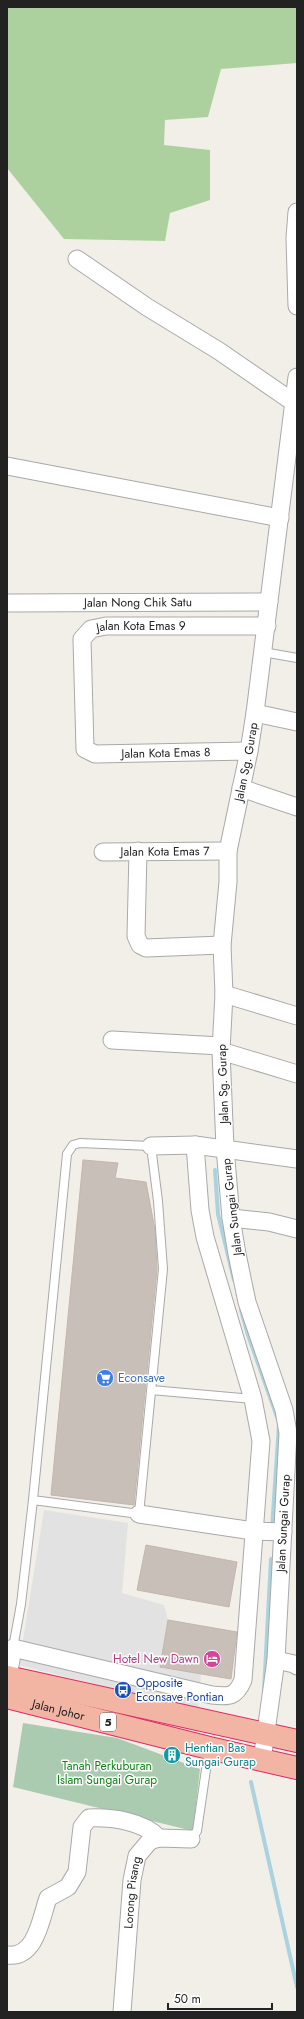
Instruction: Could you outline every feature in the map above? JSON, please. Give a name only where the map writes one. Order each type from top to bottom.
[{"type":"highway","name":"Jalan Johor","points":[[7,1684],[297,1741]]},
{"type":"highway","name":"Jalan Johor","points":[[7,1684],[209,1748],[297,1768]]},
{"type":"street","points":[[297,212],[295,238],[297,306]]},
{"type":"street","points":[[77,259],[147,307],[219,351],[293,402]]},
{"type":"street","name":"Jalan Sg. Gurap","points":[[225,1148],[221,1048],[224,994],[222,945],[228,882],[228,850],[249,751],[255,713],[280,518],[290,487],[293,402],[297,377]]},
{"type":"street","points":[[7,466],[280,518]]},
{"type":"street","name":"Jalan Nong Chik Satu","points":[[7,603],[269,602]]},
{"type":"street","name":"Jalan Kota Emas 9","points":[[85,749],[82,639],[91,630],[106,626],[267,626]]},
{"type":"street","points":[[255,713],[297,722]]},
{"type":"street","name":"Jalan Kota Emas 8","points":[[85,749],[95,754],[249,751]]},
{"type":"street","points":[[241,788],[297,807]]},
{"type":"street","name":"Jalan Kota Emas 7","points":[[103,852],[228,850]]},
{"type":"street","points":[[138,851],[136,936],[140,945],[146,948],[222,945]]},
{"type":"street","points":[[224,994],[297,1016]]},
{"type":"street","points":[[112,1040],[221,1048],[297,1074]]},
{"type":"street","points":[[7,1684],[13,1648],[212,1695],[223,1696],[234,1694],[239,1690],[243,1680],[253,1531],[261,1441],[253,1399],[205,1237],[200,1210],[195,1145]]},
{"type":"street","points":[[151,1146],[195,1145],[297,1159]]},
{"type":"street","name":"Jalan Sungai Gurap","points":[[225,1148],[230,1218],[247,1302],[284,1410],[288,1433],[276,1660],[262,1760]]},
{"type":"street","points":[[230,1218],[269,1222],[297,1228]]},
{"type":"street","points":[[139,1514],[253,1531],[283,1532]]},
{"type":"street","points":[[276,1660],[297,1666]]},
{"type":"street","points":[[7,1955],[12,1956],[26,1950],[36,1937],[48,1898],[68,1887],[76,1872],[82,1827],[89,1818],[103,1818],[134,1824],[153,1831],[160,1838],[191,1839]]},
{"type":"street","name":"Lorong Pisang","points":[[122,2012],[132,1880],[137,1856],[148,1842],[160,1838]]},
{"type":"lane","points":[[263,652],[297,658]]},
{"type":"lane","points":[[13,1648],[21,1604],[33,1500],[68,1154],[73,1145],[80,1143],[151,1146],[158,1201],[163,1268],[139,1514],[33,1500]]},
{"type":"lane","points":[[151,1390],[253,1399]]},
{"type":"lane","points":[[191,1839],[197,1831],[209,1748]]},
{"type":"green space","points":[[7,7],[297,7],[297,63],[221,69],[208,117],[165,120],[164,145],[210,150],[210,200],[170,213],[165,241],[64,239],[7,168]]},
{"type":"green space","name":"Tanah Perkuburan Islam Sungai Gurap","points":[[23,1723],[117,1738],[200,1769],[193,1831],[13,1787]]},
{"type":"shaded area","points":[[44,1510],[128,1523],[122,1593],[164,1605],[168,1620],[201,1674],[198,1710],[19,1665]]},
{"type":"building","name":"Econsave","points":[[83,1160],[118,1163],[115,1178],[146,1182],[155,1230],[157,1269],[134,1505],[51,1495]]},
{"type":"building","points":[[146,1545],[237,1562],[229,1607],[137,1590]]},
{"type":"building","points":[[168,1620],[237,1632],[231,1679],[160,1667]]},
{"type":"waterway","points":[[215,1170],[218,1214],[234,1280]]},
{"type":"waterway","points":[[241,1310],[247,1332],[277,1417]]},
{"type":"waterway","points":[[272,1528],[279,1425]]},
{"type":"waterway","points":[[264,1690],[271,1559]]},
{"type":"waterway","points":[[251,1782],[297,1987]]},
{"type":"place","name":"Econsave","points":[[105,1378]]},
{"type":"place","name":"Hotel New Dawn","points":[[212,1659]]},
{"type":"place","name":"Opposite Econsave Pontian","points":[[123,1690]]},
{"type":"place","name":"Hentian Bas Sungai Gurap","points":[[172,1755]]}]
